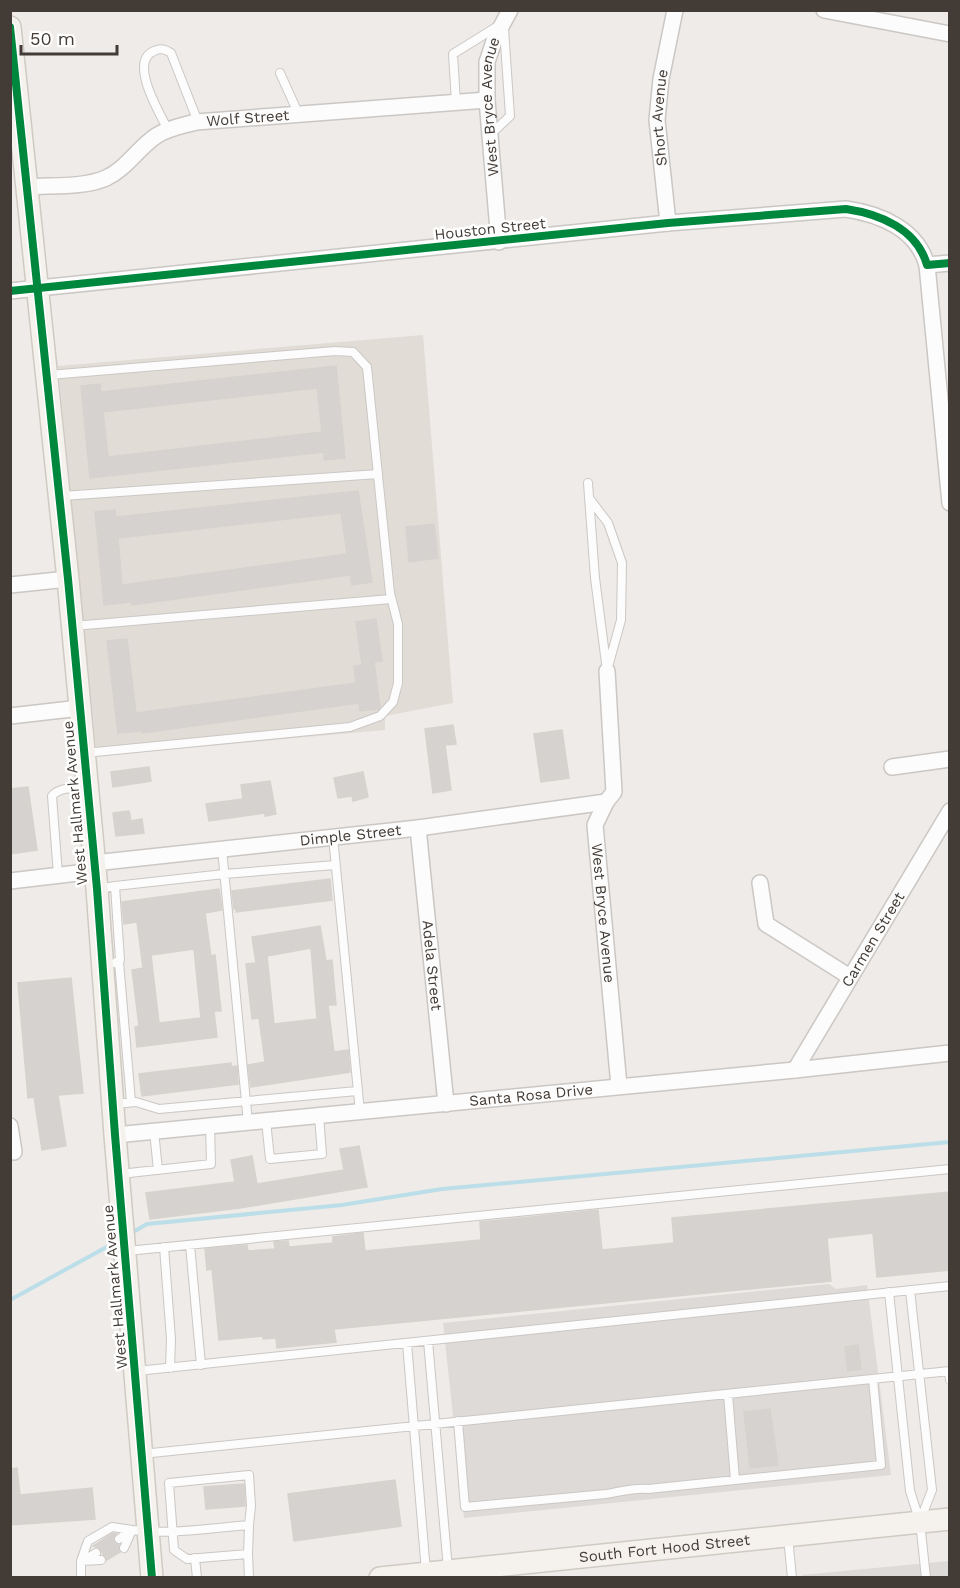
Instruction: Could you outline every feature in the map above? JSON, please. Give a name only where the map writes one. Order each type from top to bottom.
[{"type":"street","name":"Short Avenue","points":[[668,223],[657,120],[661,79],[675,10]]},
{"type":"street","points":[[824,10],[950,34]]},
{"type":"street","name":"West Bryce Avenue","points":[[499,242],[487,100],[488,62],[495,38],[506,17]]},
{"type":"street","name":"West Hallmark Avenue","points":[[10,27],[68,579],[87,786],[110,964],[122,1103],[115,1135],[142,1454],[140,1531],[152,1578]]},
{"type":"street","name":"Wolf Street","points":[[27,187],[84,183],[105,178],[122,167],[155,137],[168,130],[198,122],[487,100]]},
{"type":"street","name":"Houston Street","points":[[10,291],[668,223],[846,208],[882,217],[899,227],[923,253],[927,265]]},
{"type":"street","points":[[950,263],[927,265],[950,503]]},
{"type":"street","points":[[10,585],[68,579]]},
{"type":"street","name":"West Bryce Avenue","points":[[607,671],[614,792],[606,802],[595,825],[619,1086]]},
{"type":"street","points":[[10,716],[80,708]]},
{"type":"street","points":[[892,767],[950,759]]},
{"type":"street","name":"Dimple Street","points":[[10,881],[58,875],[100,877],[222,849],[418,828],[606,802]]},
{"type":"street","name":"Carmen Street","points":[[795,1070],[950,811]]},
{"type":"street","name":"Adela Street","points":[[418,828],[446,1104]]},
{"type":"street","points":[[760,883],[766,924],[850,977]]},
{"type":"street","name":"Santa Rosa Drive","points":[[115,1135],[950,1053]]},
{"type":"street","points":[[10,1126],[14,1152]]},
{"type":"street","name":"South Fort Hood Street","points":[[380,1578],[950,1519]]},
{"type":"lane","points":[[456,103],[453,54],[506,17]]},
{"type":"lane","points":[[490,135],[510,116],[506,17]]},
{"type":"lane","points":[[168,130],[143,74],[145,59],[157,50],[164,49],[171,53],[198,122]]},
{"type":"lane","points":[[280,73],[299,115]]},
{"type":"lane","points":[[46,375],[352,351],[367,367],[391,599],[398,624],[398,683],[393,702],[380,716],[350,727],[84,753]]},
{"type":"lane","points":[[59,496],[378,474]]},
{"type":"lane","name":"West Bryce Avenue","points":[[588,483],[595,578],[607,671]]},
{"type":"lane","name":"West Bryce Avenue","points":[[589,498],[608,523],[622,563],[621,620],[607,671]]},
{"type":"lane","points":[[72,626],[391,599]]},
{"type":"lane","points":[[58,875],[52,796],[62,789],[87,786]]},
{"type":"lane","points":[[333,837],[360,1112]]},
{"type":"lane","points":[[222,849],[248,1123]]},
{"type":"lane","points":[[100,877],[224,874],[335,865]]},
{"type":"lane","points":[[122,1103],[150,1104],[159,1109],[357,1091]]},
{"type":"lane","points":[[266,1121],[270,1159],[322,1154],[319,1116]]},
{"type":"lane","points":[[118,1174],[211,1164],[210,1126]]},
{"type":"lane","points":[[154,1131],[158,1170]]},
{"type":"lane","points":[[125,1251],[950,1169]]},
{"type":"lane","points":[[190,1245],[201,1365]]},
{"type":"lane","points":[[164,1247],[171,1339],[170,1368]]},
{"type":"lane","points":[[135,1372],[950,1286]]},
{"type":"lane","points":[[910,1290],[932,1490],[920,1522]]},
{"type":"lane","points":[[889,1292],[910,1491],[920,1522],[926,1578]]},
{"type":"lane","points":[[428,1341],[448,1570]]},
{"type":"lane","points":[[407,1343],[426,1573]]},
{"type":"lane","points":[[142,1454],[949,1371],[950,1380]]},
{"type":"lane","points":[[458,1421],[465,1507],[628,1491],[637,1487],[648,1489],[881,1465],[873,1379]]},
{"type":"lane","points":[[728,1394],[735,1480]]},
{"type":"lane","points":[[248,1554],[187,1559],[174,1550],[169,1483],[249,1475],[251,1506],[249,1578]]},
{"type":"lane","points":[[81,1578],[81,1561],[88,1541],[112,1527],[140,1531],[172,1531],[249,1525]]},
{"type":"lane","points":[[118,1539],[140,1531]]},
{"type":"lane","points":[[124,1548],[140,1531]]},
{"type":"lane","points":[[788,1536],[792,1578]]},
{"type":"lane","points":[[81,1561],[99,1556]]},
{"type":"lane","points":[[195,1558],[197,1578]]},
{"type":"shaded area","points":[[423,335],[453,703],[385,716],[385,730],[97,756],[58,366]]},
{"type":"shaded area","points":[[829,1284],[836,1289],[867,1285],[891,1475],[464,1518],[443,1323]]},
{"type":"shaded area","points":[[949,1561],[949,1577],[803,1578],[802,1575]]},
{"type":"building","points":[[336,366],[345,458],[324,460],[324,452],[90,478],[81,386],[100,384],[101,392]],"holes":[[[317,388],[322,432],[108,457],[103,412]]]},
{"type":"building","points":[[358,491],[372,582],[352,585],[350,575],[132,605],[132,602],[104,605],[95,512],[115,510],[116,517]],"holes":[[[341,513],[347,554],[122,585],[118,538]]]},
{"type":"building","points":[[434,524],[438,558],[409,562],[406,527]]},
{"type":"building","points":[[376,619],[382,661],[374,662],[379,709],[360,711],[359,703],[143,733],[143,731],[118,733],[107,641],[127,639],[136,713],[356,683],[354,666],[362,665],[356,622]]},
{"type":"building","points":[[453,725],[456,744],[445,745],[451,790],[433,793],[425,729]]},
{"type":"building","points":[[562,730],[569,778],[541,782],[534,734]]},
{"type":"building","points":[[149,767],[151,781],[113,787],[111,772]]},
{"type":"building","points":[[363,772],[368,797],[353,801],[352,796],[338,798],[334,778]]},
{"type":"building","points":[[270,781],[276,814],[265,816],[265,813],[209,821],[206,804],[243,799],[241,785]]},
{"type":"building","points":[[28,787],[37,850],[10,854],[10,789]]},
{"type":"building","points":[[129,811],[131,821],[142,819],[144,833],[116,836],[113,813]]},
{"type":"building","points":[[330,879],[332,900],[236,912],[236,908],[234,909],[232,891]]},
{"type":"building","points":[[219,889],[222,910],[205,913],[211,956],[215,955],[221,1011],[214,1011],[217,1037],[137,1047],[135,1027],[139,1026],[132,970],[143,968],[137,922],[124,924],[122,902]],"holes":[[[194,949],[201,1018],[159,1023],[151,955]]]},
{"type":"building","points":[[320,926],[326,961],[332,960],[336,1005],[328,1005],[334,1052],[348,1050],[350,1072],[251,1087],[248,1065],[265,1062],[259,1018],[252,1019],[246,964],[256,963],[252,937]],"holes":[[[311,948],[317,1019],[274,1024],[267,956]]]},
{"type":"building","points":[[71,978],[83,1093],[58,1095],[66,1146],[42,1150],[34,1097],[28,1098],[18,983]]},
{"type":"building","points":[[231,1063],[231,1067],[237,1066],[238,1084],[142,1096],[139,1074]]},
{"type":"building","points":[[359,1146],[367,1187],[240,1208],[150,1219],[146,1193],[235,1182],[231,1160],[252,1156],[257,1184],[344,1170],[340,1149]]},
{"type":"building","points":[[950,1192],[950,1270],[877,1277],[873,1233],[827,1238],[831,1281],[334,1329],[336,1342],[277,1348],[276,1338],[263,1339],[263,1336],[219,1340],[212,1269],[207,1270],[205,1249],[247,1245],[248,1251],[275,1249],[274,1242],[288,1241],[289,1247],[333,1243],[333,1237],[363,1233],[365,1251],[481,1240],[480,1222],[598,1210],[602,1250],[674,1243],[672,1218]]},
{"type":"building","points":[[858,1345],[861,1369],[848,1371],[845,1347]]},
{"type":"building","points":[[770,1409],[778,1465],[750,1468],[744,1412]]},
{"type":"building","points":[[17,1468],[20,1495],[92,1488],[95,1519],[10,1525],[10,1469]]},
{"type":"building","points":[[395,1480],[401,1526],[294,1541],[288,1494]]},
{"type":"building","points":[[244,1484],[245,1506],[206,1509],[204,1487]]},
{"type":"building","points":[[113,1533],[116,1534],[113,1540],[119,1545],[120,1552],[107,1560],[99,1548],[93,1546]]},
{"type":"waterway","points":[[135,1231],[147,1224],[342,1205],[442,1189],[950,1142]]},
{"type":"waterway","points":[[10,1300],[114,1243]]},
{"type":"cycle path","points":[[10,27],[68,579],[97,889],[152,1578]]},
{"type":"cycle path","points":[[10,291],[668,223],[846,209],[872,215],[896,225],[915,242],[927,265],[950,263]]}]
